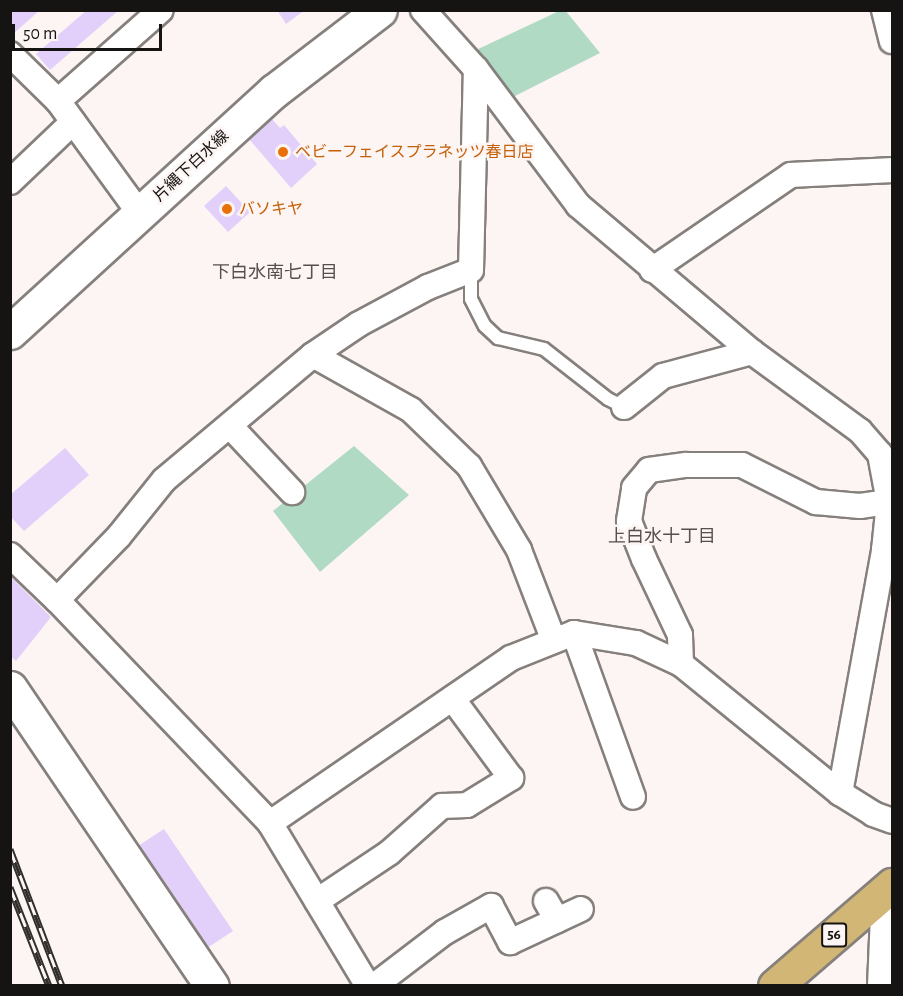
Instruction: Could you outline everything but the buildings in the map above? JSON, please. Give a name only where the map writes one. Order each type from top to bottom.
[{"type":"main road","name":"片縄下白水線","points":[[10,332],[274,92],[380,10]]},
{"type":"main road","points":[[10,688],[212,986]]},
{"type":"main road","name":"56","points":[[775,986],[888,889]]},
{"type":"street","points":[[58,100],[160,10]]},
{"type":"street","points":[[423,10],[477,69],[578,206],[752,352],[860,431],[880,454],[889,502],[888,551],[840,793]]},
{"type":"street","points":[[884,10],[892,41]]},
{"type":"street","points":[[10,54],[58,100],[140,214]]},
{"type":"street","points":[[57,600],[119,536],[164,480],[313,355],[379,313],[428,287],[471,270],[477,69]]},
{"type":"street","points":[[10,182],[73,122]]},
{"type":"street","points":[[652,270],[791,175],[892,170]]},
{"type":"street","points":[[624,407],[663,375],[752,352]]},
{"type":"street","points":[[313,355],[411,410],[469,466],[519,550],[564,637],[633,797]]},
{"type":"street","points":[[230,426],[292,492]]},
{"type":"street","points":[[681,664],[680,635],[644,559],[629,521],[634,488],[649,471],[686,465],[742,465],[816,502],[860,506],[889,502]]},
{"type":"street","points":[[10,555],[57,600],[270,823],[368,986]]},
{"type":"street","points":[[270,823],[511,658],[564,637],[636,643],[681,664],[840,793],[873,814],[892,821]]},
{"type":"street","points":[[317,901],[389,853],[442,806],[467,805],[512,778],[452,698]]},
{"type":"street","points":[[880,986],[888,889]]},
{"type":"street","points":[[374,986],[445,932],[491,906],[510,942],[551,910],[581,909]]},
{"type":"lane","points":[[471,270],[471,299],[485,326],[498,338],[544,349],[608,399],[624,407]]},
{"type":"green space","points":[[565,10],[600,53],[509,99],[476,50]]},
{"type":"green space","points":[[354,446],[409,495],[320,572],[273,511]]},
{"type":"railway","points":[[10,849],[62,986]]},
{"type":"railway","points":[[10,887],[49,986]]},
{"type":"place","name":"ベビーフェイスプラネッツ春日店","points":[[283,152]]},
{"type":"place","name":"バソキヤ","points":[[227,209]]},
{"type":"district","name":"下白水南七丁目","points":[[275,273]]},
{"type":"district","name":"上白水十丁目","points":[[662,537]]}]
